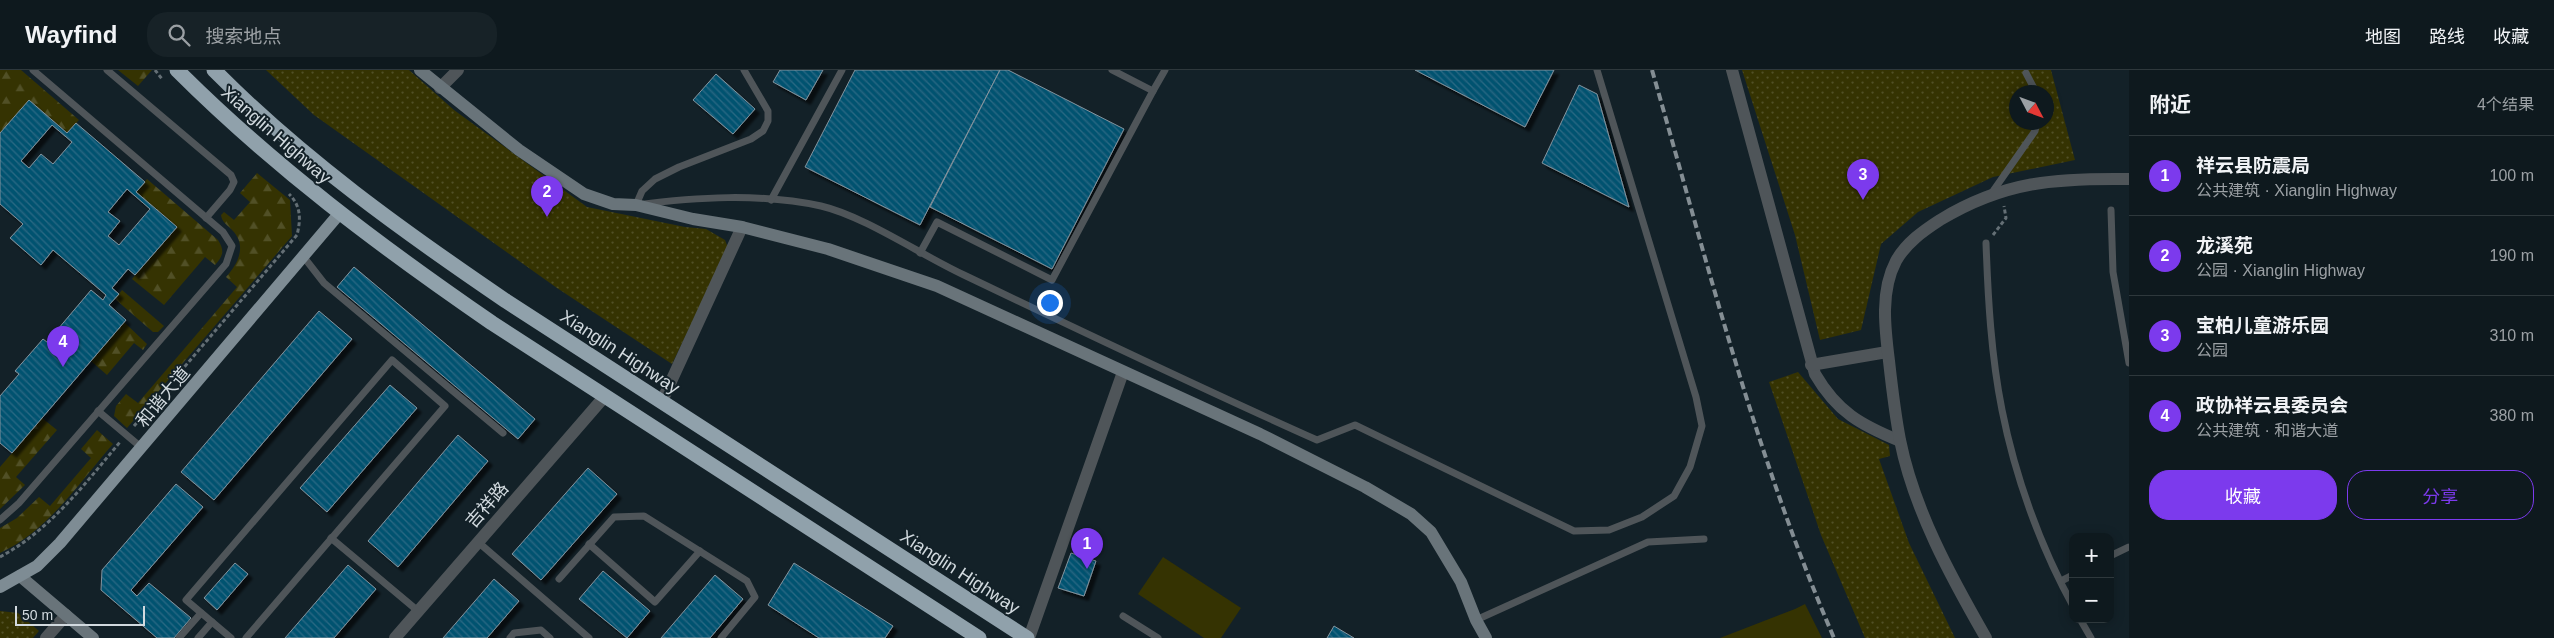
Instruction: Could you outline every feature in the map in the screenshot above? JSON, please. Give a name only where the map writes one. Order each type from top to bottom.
[{"type":"highway","name":"Xianglin Highway","points":[[177,70],[252,142],[339,214],[420,274],[979,638]]},
{"type":"highway","name":"Xianglin Highway","points":[[214,70],[310,158],[390,220],[506,301],[1028,638]]},
{"type":"highway","points":[[605,396],[620,375]]},
{"type":"main road","name":"和谐大道","points":[[0,587],[37,566],[60,543],[142,449],[339,214]]},
{"type":"street","points":[[420,70],[519,150],[577,190],[612,204],[636,205],[693,219],[742,227],[836,251],[937,286],[1260,434],[1365,487],[1411,514],[1431,532],[1461,582],[1476,620],[1486,638]]},
{"type":"street","points":[[440,88],[458,70]]},
{"type":"street","points":[[1732,70],[1811,365],[1823,388],[1847,414],[1874,431],[1900,441]]},
{"type":"street","points":[[1986,638],[1933,534],[1915,489],[1900,441],[1885,329],[1887,288],[1890,274],[1903,250],[1912,240],[1936,223],[1996,192],[2048,181],[2129,179]]},
{"type":"street","points":[[662,401],[742,227]]},
{"type":"street","points":[[1811,365],[1887,352]]},
{"type":"street","points":[[1028,638],[1124,372]]},
{"type":"street","name":"吉祥路","points":[[395,638],[605,396]]},
{"type":"street","points":[[20,576],[93,638]]},
{"type":"street","points":[[46,638],[66,615]]},
{"type":"lane","points":[[107,70],[231,175],[234,182],[230,190],[206,218]]},
{"type":"lane","points":[[636,205],[644,188],[663,175],[751,139],[763,131],[768,121],[768,111],[744,70]]},
{"type":"lane","points":[[771,200],[842,70]]},
{"type":"lane","points":[[1112,70],[1153,91]]},
{"type":"lane","points":[[920,253],[937,222],[1052,280],[1165,70]]},
{"type":"lane","points":[[636,205],[698,198],[771,200],[823,207],[847,216],[1203,389],[1317,440],[1355,425],[1574,531],[1609,530],[1642,517],[1674,496],[1690,467],[1702,426],[1696,398],[1596,70]]},
{"type":"lane","points":[[0,520],[19,503],[226,264],[231,254],[232,246],[229,239],[206,218],[35,71]]},
{"type":"lane","points":[[2026,74],[2032,85]]},
{"type":"lane","points":[[1996,192],[2035,130]]},
{"type":"lane","points":[[2111,210],[2114,272],[2129,363]]},
{"type":"lane","points":[[1986,243],[1988,300],[2002,410],[2024,490],[2044,545],[2069,598]]},
{"type":"lane","points":[[303,256],[324,283],[503,433]]},
{"type":"lane","points":[[230,638],[186,600],[392,360],[445,406],[246,638]]},
{"type":"lane","points":[[98,411],[142,449]]},
{"type":"lane","points":[[558,579],[614,516],[644,516],[747,581],[755,597],[721,638]]},
{"type":"lane","points":[[332,538],[418,611]]},
{"type":"lane","points":[[1476,620],[1648,542],[1704,540]]},
{"type":"lane","points":[[478,542],[589,638]]},
{"type":"lane","points":[[589,544],[655,602],[700,551]]},
{"type":"lane","points":[[2114,554],[2129,547]]},
{"type":"lane","points":[[2061,581],[2069,577]]},
{"type":"lane","points":[[179,638],[201,613]]},
{"type":"lane","points":[[1123,616],[1158,638]]},
{"type":"lane","points":[[198,638],[212,622]]},
{"type":"lane","points":[[2082,623],[2091,638]]},
{"type":"lane","points":[[510,638],[514,633],[541,630],[550,638]]},
{"type":"path","points":[[1986,243],[2006,218],[1996,192]]},
{"type":"green space","points":[[0,70],[21,70],[79,120],[67,133],[29,100],[0,133]]},
{"type":"green space","points":[[118,70],[152,70],[138,86]]},
{"type":"green space","points":[[266,70],[409,70],[454,110],[587,207],[685,227],[706,229],[725,240],[728,248],[672,364],[557,288],[314,115]]},
{"type":"green space","points":[[1742,70],[2051,70],[2075,160],[1993,177],[1918,212],[1881,244],[1861,330],[1820,340],[1795,235]]},
{"type":"green space","points":[[257,173],[290,200],[292,236],[127,428],[114,416],[116,406],[126,394],[138,403],[237,287],[226,277],[237,261],[240,243],[221,215],[224,212],[234,220],[250,202],[240,193]]},
{"type":"green space","points":[[147,179],[218,240],[222,247],[220,259],[215,265],[205,257],[164,305],[132,279],[177,227],[136,192]]},
{"type":"green space","points":[[122,290],[164,326],[158,332],[153,332],[115,299]]},
{"type":"green space","points":[[124,322],[147,344],[143,350],[134,343],[107,375],[91,361]]},
{"type":"green space","points":[[1798,372],[1838,419],[1889,445],[1890,456],[1879,459],[1909,543],[1955,638],[1865,638],[1821,535],[1769,382]]},
{"type":"green space","points":[[42,418],[57,430],[16,477],[25,485],[0,509],[0,467]]},
{"type":"green space","points":[[97,430],[113,444],[48,519],[17,544],[0,553],[0,528],[17,518],[39,497],[50,506],[91,458],[81,449]]},
{"type":"green space","points":[[1163,557],[1241,608],[1221,638],[1204,638],[1138,594]]},
{"type":"green space","points":[[1805,604],[1822,638],[1720,638],[1795,609]]},
{"type":"green space","points":[[0,611],[18,613],[39,631],[33,638],[0,638]]},
{"type":"building","points":[[780,70],[823,70],[806,100],[773,82]]},
{"type":"building","points":[[855,70],[1000,70],[920,225],[805,167]]},
{"type":"building","points":[[1000,70],[1008,70],[1124,129],[1052,269],[930,207]]},
{"type":"building","points":[[1415,70],[1554,70],[1525,127]]},
{"type":"building","points":[[716,74],[755,109],[733,134],[693,100]]},
{"type":"building","points":[[1579,85],[1597,94],[1629,207],[1542,163]]},
{"type":"building","points":[[29,100],[67,133],[76,123],[145,182],[136,192],[177,227],[135,275],[128,269],[112,288],[119,294],[109,305],[126,320],[12,453],[0,443],[0,396],[19,374],[15,371],[43,339],[47,342],[91,290],[103,300],[106,295],[53,250],[41,265],[10,238],[23,224],[0,204],[0,133]],"holes":[[[52,125],[72,142],[53,164],[41,154],[29,168],[21,161]],[[127,189],[150,209],[119,245],[108,236],[120,221],[108,212]]]},
{"type":"building","points":[[354,267],[535,419],[518,439],[337,287]]},
{"type":"building","points":[[319,311],[352,339],[214,500],[181,472]]},
{"type":"building","points":[[390,385],[417,408],[327,512],[300,488]]},
{"type":"building","points":[[458,435],[488,461],[398,567],[368,541]]},
{"type":"building","points":[[588,468],[617,494],[541,580],[512,554]]},
{"type":"building","points":[[176,484],[203,507],[131,590],[137,596],[149,583],[191,618],[174,638],[157,638],[101,590],[102,570]]},
{"type":"building","points":[[1071,553],[1096,561],[1084,596],[1058,588]]},
{"type":"building","points":[[235,563],[248,574],[217,610],[204,598]]},
{"type":"building","points":[[794,563],[893,626],[885,638],[819,638],[768,605]]},
{"type":"building","points":[[348,565],[376,589],[334,638],[285,638]]},
{"type":"building","points":[[603,571],[650,611],[627,638],[579,599]]},
{"type":"building","points":[[715,575],[743,599],[710,638],[661,638]]},
{"type":"building","points":[[494,579],[519,601],[487,638],[443,638]]},
{"type":"building","points":[[1334,626],[1354,638],[1327,638]]},
{"type":"railway","points":[[1652,70],[1756,428],[1780,499],[1834,638]]},
{"type":"place","name":"宝柏儿童游乐园","points":[[1863,200]]},
{"type":"place","name":"龙溪苑","points":[[547,217]]},
{"type":"place","name":"政协祥云县委员会","points":[[63,367]]},
{"type":"place","name":"祥云县防震局","points":[[1087,569]]}]
